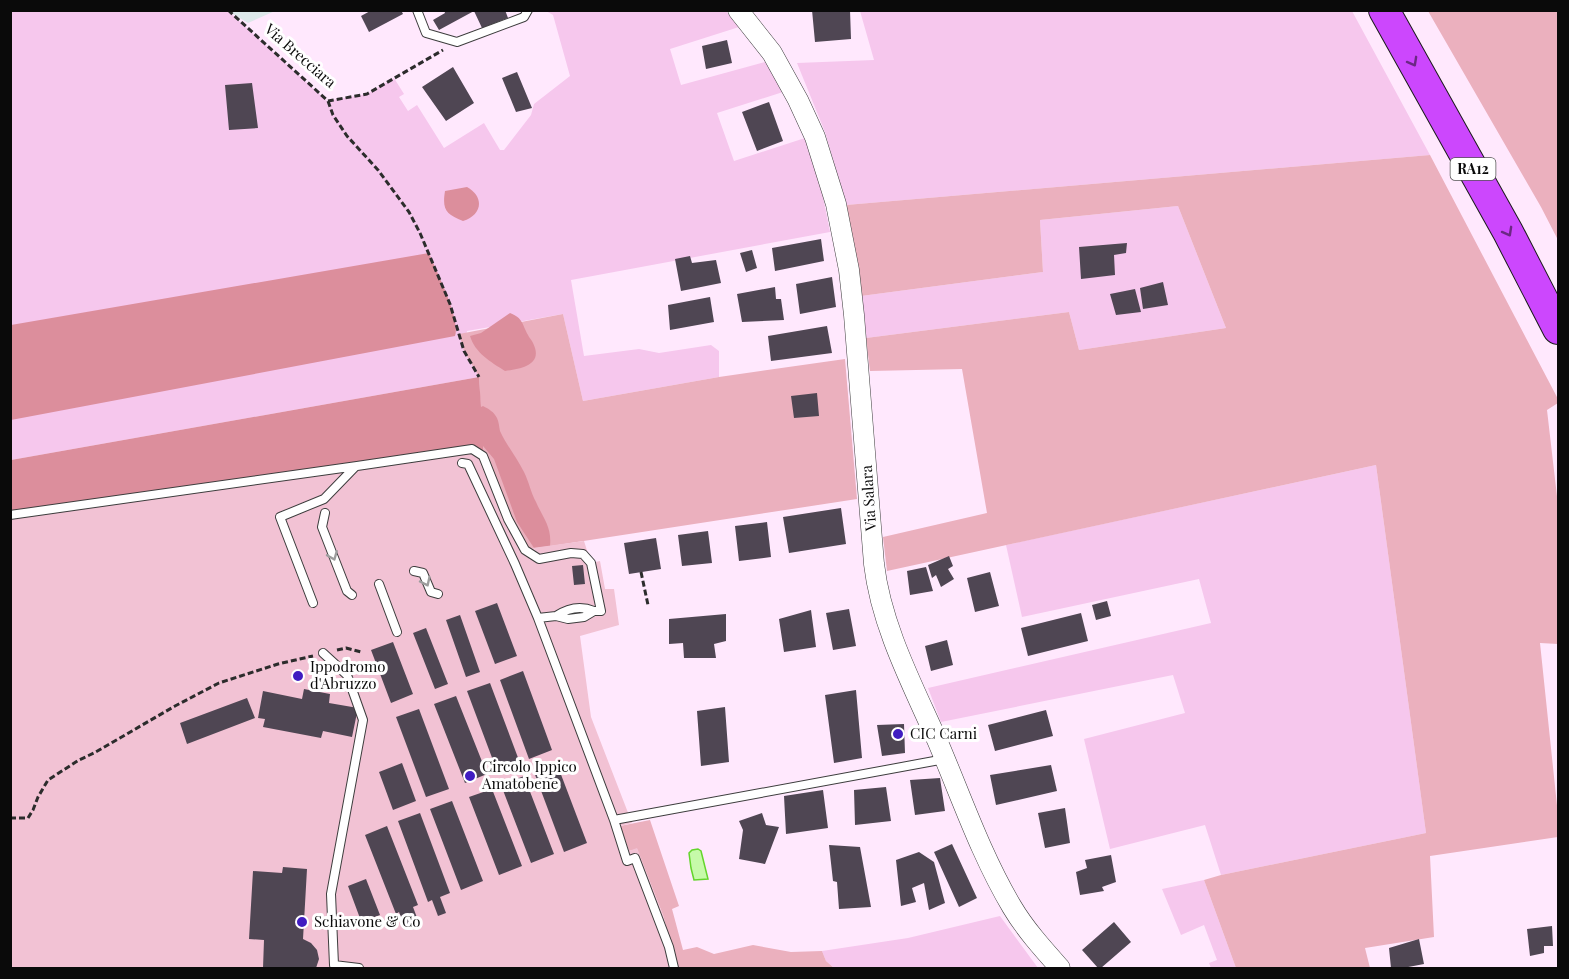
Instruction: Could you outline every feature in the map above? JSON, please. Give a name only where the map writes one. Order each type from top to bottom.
[{"type":"highway","name":"RA12","points":[[1384,10],[1508,232],[1558,329]]},
{"type":"highway","name":"RA12","points":[[1407,10],[1558,283]]},
{"type":"street","name":"Via Salara","points":[[738,10],[772,53],[798,100],[815,137],[836,204],[849,270],[854,315],[876,582],[893,636],[988,862],[1013,908],[1060,969]]},
{"type":"lane","points":[[417,10],[426,33],[456,42],[524,17],[528,10]]},
{"type":"lane","points":[[10,515],[472,449],[483,456],[508,519],[525,550],[540,559],[572,553],[583,554],[591,563],[601,611],[594,611],[584,617],[568,619],[556,616],[538,618]]},
{"type":"lane","points":[[462,463],[468,464],[538,618],[614,820],[627,861],[635,858],[669,946],[674,969]]},
{"type":"lane","points":[[313,603],[280,517],[324,499],[355,467]]},
{"type":"lane","points":[[325,513],[322,527],[346,591],[352,595]]},
{"type":"lane","points":[[414,571],[423,573],[431,592],[438,594]]},
{"type":"lane","points":[[379,584],[396,632]]},
{"type":"lane","points":[[323,653],[347,675],[363,720],[331,894],[334,965],[359,969]]},
{"type":"lane","points":[[614,820],[945,759]]},
{"type":"path","name":"Via Brecciara","points":[[228,10],[327,101],[367,94],[456,42]]},
{"type":"path","points":[[327,101],[347,136],[378,170],[409,212],[450,304],[464,351],[479,377]]},
{"type":"path","points":[[641,572],[648,605]]},
{"type":"path","points":[[10,818],[28,818],[48,780],[79,760],[219,683],[278,664],[323,653],[346,648],[361,652]]},
{"type":"shaded area","points":[[228,10],[275,11],[248,23]]},
{"type":"shaded area","points":[[11,11],[228,11],[327,101],[367,94],[394,78],[404,94],[399,97],[408,111],[417,105],[444,148],[484,123],[500,150],[504,150],[531,115],[534,104],[570,76],[553,15],[546,11],[726,11],[739,27],[670,49],[681,85],[765,62],[783,92],[717,113],[734,161],[805,138],[821,187],[830,232],[571,280],[584,356],[639,349],[659,353],[711,345],[719,351],[719,377],[583,401],[563,314],[467,331],[464,351],[479,377],[11,460]]},
{"type":"shaded area","points":[[860,11],[1352,11],[1430,155],[846,205],[825,132],[797,63],[874,60]]},
{"type":"shaded area","points":[[1428,11],[1558,11],[1558,240],[1541,207]]},
{"type":"shaded area","points":[[1430,155],[1558,399],[1558,403],[1547,410],[1558,505],[1558,644],[1540,643],[1558,815],[1558,837],[1430,856],[1434,937],[1365,948],[1370,968],[1236,968],[1204,880],[1426,833],[1376,465],[887,571],[883,537],[987,513],[962,369],[870,371],[866,338],[1069,312],[1079,350],[1226,328],[1178,206],[1040,220],[1043,272],[861,296],[846,205]]},
{"type":"shaded area","points":[[467,187],[477,196],[479,206],[474,215],[463,221],[446,210],[444,197],[445,191]]},
{"type":"shaded area","points":[[1178,206],[1226,328],[1079,350],[1069,312],[866,338],[861,296],[1043,272],[1040,220]]},
{"type":"shaded area","points":[[429,253],[451,307],[456,328],[455,336],[11,420],[11,325]]},
{"type":"shaded area","points":[[510,313],[522,322],[536,350],[536,356],[524,367],[505,371],[480,352],[470,336],[481,333]]},
{"type":"shaded area","points":[[563,314],[583,401],[719,377],[845,359],[857,499],[525,550],[483,456],[479,377],[464,351],[459,334]]},
{"type":"shaded area","points":[[479,377],[481,407],[487,408],[496,416],[500,431],[524,472],[548,528],[550,546],[534,548],[517,522],[494,459],[483,446],[483,456],[11,515],[11,460]]},
{"type":"shaded area","name":"Ippodromo d'Abruzzo","points":[[472,449],[483,456],[525,549],[584,541],[591,563],[600,561],[605,589],[614,589],[619,625],[580,636],[591,717],[632,823],[620,826],[629,851],[637,848],[663,915],[677,968],[11,968],[10,515]]},
{"type":"shaded area","points":[[1376,465],[1426,833],[1221,875],[1205,825],[1110,849],[1084,739],[1185,713],[1173,675],[941,722],[928,688],[1211,623],[1199,579],[1022,617],[1006,545]]},
{"type":"shaded area","points":[[650,820],[679,906],[672,909],[683,950],[697,947],[714,954],[753,945],[791,952],[822,951],[826,961],[834,968],[677,968],[663,915],[637,849],[629,851],[620,826]]},
{"type":"shaded area","points":[[698,849],[701,851],[708,879],[694,880],[689,853]]},
{"type":"shaded area","points":[[1204,880],[1236,968],[1211,968],[1209,963],[1217,960],[1204,925],[1181,935],[1162,889]]},
{"type":"shaded area","points":[[1000,916],[1038,968],[834,968],[826,961],[822,951],[908,938]]},
{"type":"building","points":[[372,10],[401,10],[403,14],[369,32],[361,16]]},
{"type":"building","points":[[444,10],[505,10],[508,18],[482,28],[474,11],[439,30],[433,20],[445,13]]},
{"type":"building","points":[[812,10],[850,10],[851,39],[815,42]]},
{"type":"building","points":[[727,40],[732,63],[706,69],[702,46]]},
{"type":"building","points":[[453,67],[474,103],[446,121],[422,87]]},
{"type":"building","points":[[517,72],[532,108],[516,112],[502,78]]},
{"type":"building","points":[[252,83],[258,128],[229,130],[225,85]]},
{"type":"building","points":[[769,102],[783,141],[757,151],[742,112]]},
{"type":"building","points":[[821,239],[824,261],[775,271],[772,248]]},
{"type":"building","points":[[1127,243],[1126,253],[1114,255],[1115,275],[1081,279],[1079,247]]},
{"type":"building","points":[[752,250],[757,268],[746,272],[740,253]]},
{"type":"building","points":[[690,256],[692,263],[716,260],[721,283],[681,291],[675,259]]},
{"type":"building","points":[[832,277],[836,307],[800,314],[796,284]]},
{"type":"building","points":[[1163,282],[1168,305],[1143,309],[1140,288]]},
{"type":"building","points":[[775,287],[776,299],[781,299],[784,320],[742,322],[737,294]]},
{"type":"building","points":[[1135,289],[1141,312],[1116,315],[1110,294]]},
{"type":"building","points":[[710,297],[714,322],[670,330],[668,305]]},
{"type":"building","points":[[827,326],[832,353],[771,361],[768,336]]},
{"type":"building","points":[[817,393],[819,416],[794,418],[791,396]]},
{"type":"building","points":[[841,508],[846,544],[789,553],[783,517]]},
{"type":"building","points":[[767,522],[771,557],[739,561],[735,526]]},
{"type":"building","points":[[708,531],[712,563],[682,566],[678,535]]},
{"type":"building","points":[[656,538],[661,569],[629,574],[624,543]]},
{"type":"building","points":[[949,556],[953,566],[948,569],[954,579],[941,587],[936,575],[932,578],[928,565]]},
{"type":"building","points":[[583,565],[585,584],[574,585],[572,566]]},
{"type":"building","points":[[926,567],[933,591],[910,595],[907,571]]},
{"type":"building","points":[[990,572],[999,606],[975,612],[967,578]]},
{"type":"building","points":[[1107,601],[1111,616],[1096,620],[1092,605]]},
{"type":"building","points":[[497,603],[517,656],[495,664],[475,611]]},
{"type":"building","points":[[849,609],[856,646],[833,650],[826,613]]},
{"type":"building","points":[[811,610],[816,647],[784,652],[779,619]]},
{"type":"building","points":[[1081,613],[1088,641],[1028,656],[1021,628]]},
{"type":"building","points":[[726,614],[726,641],[714,644],[716,658],[684,658],[683,643],[669,644],[669,619]]},
{"type":"building","points":[[460,615],[480,672],[466,677],[446,620]]},
{"type":"building","points":[[426,628],[448,684],[435,689],[413,633]]},
{"type":"building","points":[[947,640],[953,665],[931,671],[925,646]]},
{"type":"building","points":[[393,642],[413,694],[391,703],[371,650]]},
{"type":"building","points":[[523,671],[552,750],[529,759],[500,680]]},
{"type":"building","points":[[490,683],[520,763],[497,771],[467,691]]},
{"type":"building","points":[[304,689],[330,694],[329,703],[358,708],[352,737],[323,731],[321,738],[263,727],[265,719],[258,718],[263,691],[302,699]]},
{"type":"building","points":[[856,690],[862,758],[834,763],[825,695]]},
{"type":"building","points":[[456,696],[487,774],[465,783],[434,704]]},
{"type":"building","points":[[247,698],[255,718],[187,744],[180,723]]},
{"type":"building","points":[[725,707],[729,762],[701,766],[697,711]]},
{"type":"building","points":[[419,709],[449,789],[426,797],[396,717]]},
{"type":"building","points":[[1046,710],[1053,736],[995,751],[988,725]]},
{"type":"building","points":[[904,724],[905,753],[882,756],[877,725]]},
{"type":"building","points":[[402,763],[416,801],[393,810],[379,772]]},
{"type":"building","points":[[557,764],[587,843],[564,852],[534,772]]},
{"type":"building","points":[[1051,765],[1057,791],[996,805],[990,775]]},
{"type":"building","points":[[524,776],[554,854],[531,863],[501,785]]},
{"type":"building","points":[[940,778],[945,811],[915,815],[910,780]]},
{"type":"building","points":[[886,787],[891,821],[855,825],[854,790]]},
{"type":"building","points":[[492,789],[522,866],[499,875],[469,797]]},
{"type":"building","points":[[823,790],[828,828],[786,834],[784,796]]},
{"type":"building","points":[[452,801],[483,881],[461,890],[430,809]]},
{"type":"building","points":[[1065,808],[1070,843],[1045,848],[1038,813]]},
{"type":"building","points":[[420,813],[450,893],[440,897],[446,913],[438,916],[432,900],[428,902],[398,821]]},
{"type":"building","points":[[762,813],[766,825],[779,827],[765,864],[739,859],[743,830],[739,821]]},
{"type":"building","points":[[387,826],[418,905],[413,907],[419,923],[405,928],[399,912],[396,914],[365,835]]},
{"type":"building","points":[[952,844],[977,898],[959,907],[934,852]]},
{"type":"building","points":[[829,845],[860,847],[871,907],[839,909],[837,882],[833,881]]},
{"type":"building","points":[[919,852],[934,862],[945,903],[929,910],[924,883],[912,888],[916,902],[901,906],[896,860]]},
{"type":"building","points":[[1111,855],[1116,882],[1102,887],[1104,891],[1080,895],[1076,872],[1087,868],[1085,860]]},
{"type":"building","points":[[283,867],[307,869],[303,939],[317,950],[319,959],[316,968],[263,968],[264,940],[249,939],[253,871],[282,873]]},
{"type":"building","points":[[366,879],[380,915],[367,920],[370,927],[364,929],[348,886]]},
{"type":"building","points":[[1114,922],[1131,942],[1101,968],[1098,968],[1082,950]]},
{"type":"building","points":[[1552,926],[1553,946],[1544,946],[1544,953],[1530,956],[1527,929]]},
{"type":"building","points":[[1419,939],[1424,964],[1391,968],[1389,948]]},
{"type":"place","name":"Ippodromo d'Abruzzo","points":[[298,676]]},
{"type":"place","name":"CIC Carni","points":[[898,734]]},
{"type":"place","name":"Circolo Ippico Amatobene","points":[[470,776]]},
{"type":"place","name":"Schiavone & Co","points":[[302,922]]}]
